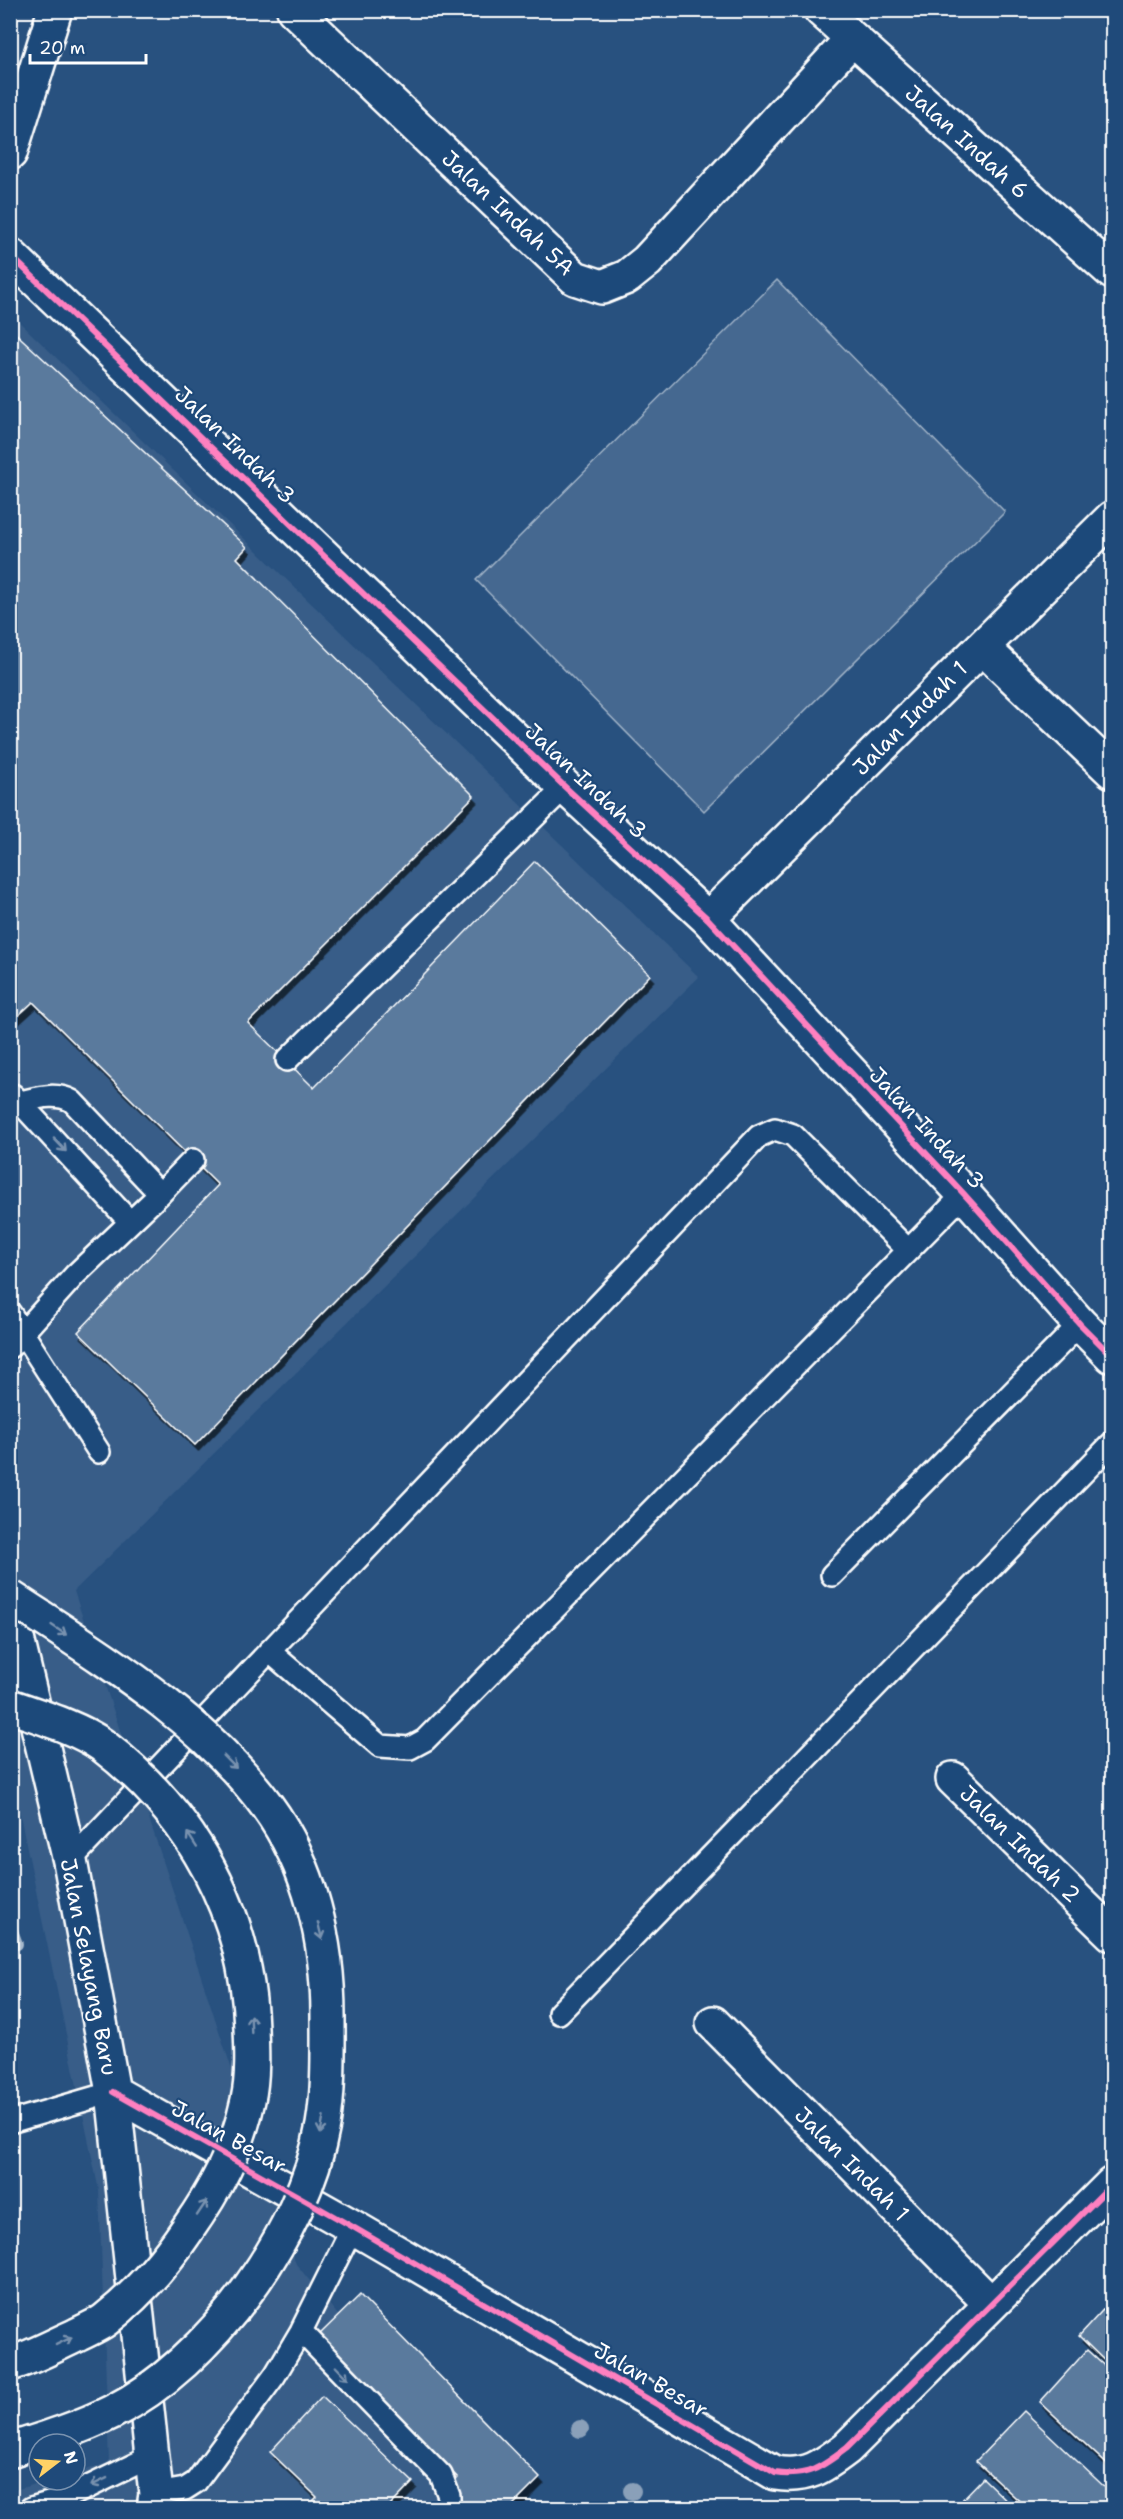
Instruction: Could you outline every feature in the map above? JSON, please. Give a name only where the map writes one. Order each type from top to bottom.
[{"type":"main road","points":[[10,153],[55,10]]},
{"type":"main road","name":"Jalan Indah 5A","points":[[294,10],[575,278],[602,287],[627,277],[647,261],[852,39]]},
{"type":"main road","name":"Jalan Indah 6","points":[[821,10],[1113,272]]},
{"type":"main road","name":"Jalan Indah 3","points":[[10,255],[565,787],[708,919],[964,1194],[1080,1324],[1113,1356]]},
{"type":"main road","name":"Jalan Indah 1","points":[[708,919],[1113,518]]},
{"type":"main road","points":[[982,647],[1113,771]]},
{"type":"main road","points":[[10,1598],[143,1688],[196,1730],[239,1771],[268,1806],[291,1844],[307,1886],[322,1935],[328,1983],[328,2035],[323,2125],[306,2184],[282,2239],[248,2291],[204,2340],[163,2379],[113,2412],[51,2437],[10,2450]]},
{"type":"main road","name":"Jalan Selayang Baru","points":[[10,1609],[70,1861],[113,2092],[155,2501]]},
{"type":"main road","points":[[10,1706],[54,1722],[100,1744],[139,1777],[175,1814],[203,1858],[230,1914],[244,1959],[250,2004],[252,2051],[249,2098],[238,2138],[222,2177],[162,2267],[104,2321],[30,2358],[10,2364]]},
{"type":"main road","name":"Jalan Indah 2","points":[[953,1779],[1113,1934]]},
{"type":"main road","name":"Jalan Indah 1","points":[[713,2023],[991,2304]]},
{"type":"main road","name":"Jalan Besar","points":[[113,2092],[353,2227],[775,2473],[792,2475],[809,2473],[847,2448],[1113,2184]]},
{"type":"lane","points":[[287,1060],[565,787]]},
{"type":"lane","points":[[15,1097],[51,1095],[63,1096],[72,1101],[160,1194]]},
{"type":"lane","points":[[15,1097],[130,1222]]},
{"type":"lane","points":[[70,1861],[759,1136],[775,1129],[793,1135],[908,1251]]},
{"type":"lane","points":[[17,1340],[75,1275],[193,1160]]},
{"type":"lane","points":[[269,1651],[380,1746],[410,1748],[425,1740],[964,1194]]},
{"type":"lane","points":[[10,1313],[17,1340],[99,1452]]},
{"type":"lane","points":[[832,1575],[1080,1324]]},
{"type":"lane","points":[[559,2013],[1113,1443]]},
{"type":"lane","points":[[10,2122],[113,2092]]},
{"type":"lane","points":[[155,2501],[185,2489],[196,2481],[275,2375],[301,2331],[353,2227]]},
{"type":"lane","points":[[301,2331],[441,2475],[449,2496],[449,2508]]},
{"type":"lane","points":[[31,2508],[64,2503],[152,2456]]},
{"type":"shaded area","points":[[777,280],[1005,512],[704,811],[476,580]]},
{"type":"shaded area","points":[[10,313],[699,977],[74,1591],[296,2264],[497,2508],[11,2508],[11,2491],[27,2486],[27,2492],[87,2492],[87,2469],[109,2463],[99,2191],[10,1767]]},
{"type":"building","points":[[10,328],[247,547],[237,558],[474,796],[248,1023],[314,1088],[535,861],[650,975],[195,1445],[78,1332],[218,1185],[33,1002],[10,1023]]},
{"type":"building","points":[[360,2295],[540,2478],[510,2508],[468,2508],[448,2488],[458,2478],[319,2335]]},
{"type":"building","points":[[1112,2300],[1112,2368],[1079,2336]]},
{"type":"building","points":[[1087,2350],[1112,2373],[1112,2469],[1040,2402]]},
{"type":"building","points":[[322,2396],[413,2482],[388,2508],[306,2508],[317,2497],[270,2452]]},
{"type":"building","points":[[1024,2411],[1112,2494],[1102,2508],[1027,2508],[976,2461]]},
{"type":"building","points":[[983,2478],[1014,2508],[954,2508]]},
{"type":"waterway","points":[[10,1925],[17,1944]]},
{"type":"cycle path","points":[[10,255],[565,787],[708,919],[1112,1356]]},
{"type":"cycle path","points":[[113,2092],[353,2227],[775,2473],[796,2474],[814,2470],[847,2448],[1112,2184]]}]
